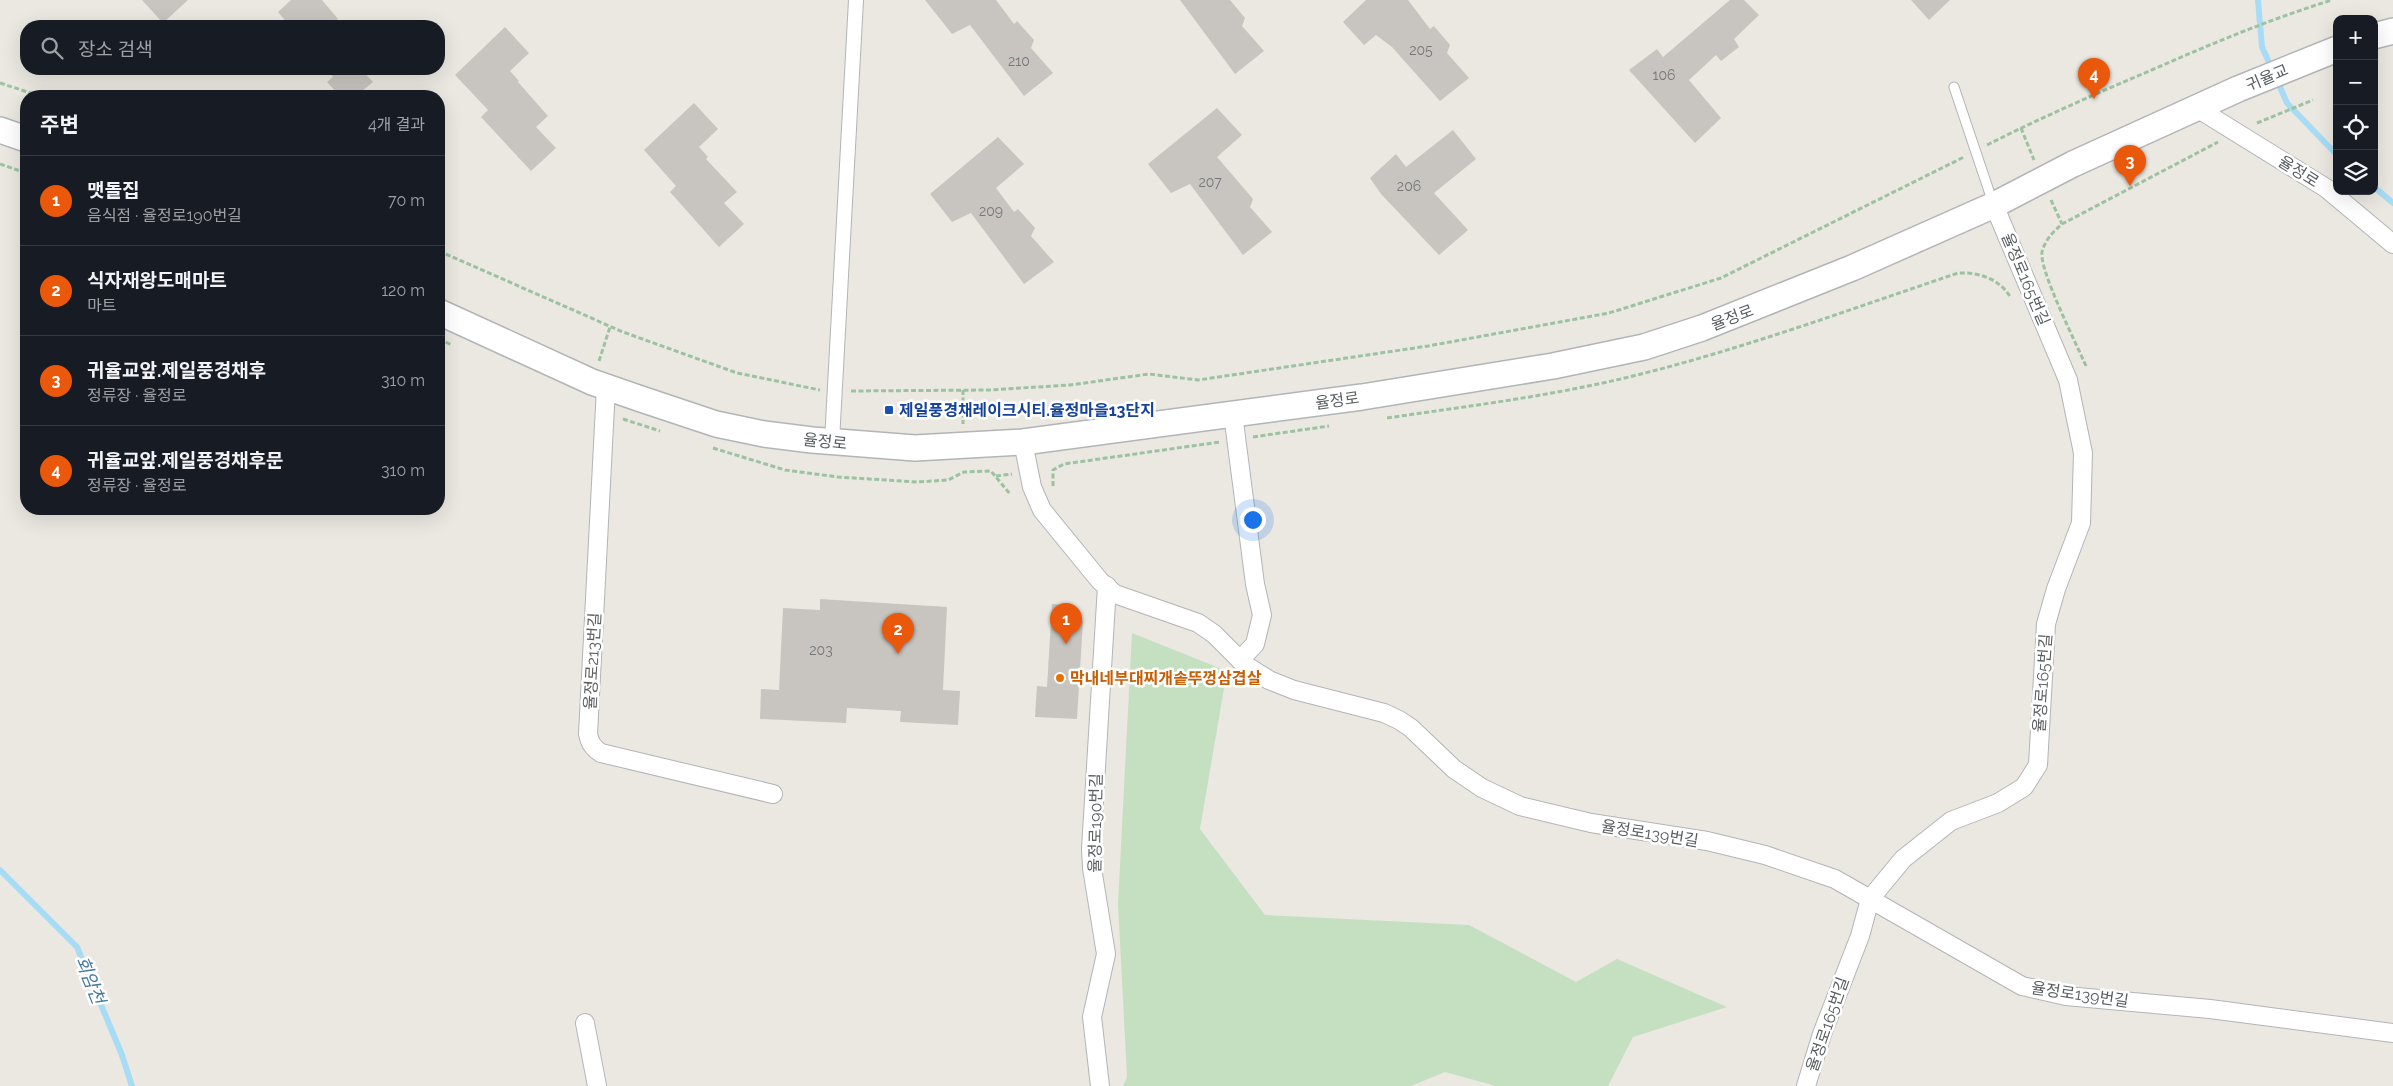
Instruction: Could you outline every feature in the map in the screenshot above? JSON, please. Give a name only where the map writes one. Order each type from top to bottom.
[{"type":"main road","points":[[2378,35],[2393,31]]},
{"type":"main road","name":"귀율교","points":[[2238,89],[2333,50]]},
{"type":"main road","name":"율정로","points":[[445,315],[606,387],[716,424],[764,434],[832,442],[915,448],[1023,442],[1455,383],[1644,347],[1750,310],[1994,205],[2073,164],[2238,89]]},
{"type":"main road","points":[[0,130],[20,137]]},
{"type":"street","points":[[832,442],[856,0]]},
{"type":"street","name":"율정로","points":[[2197,108],[2240,131],[2326,188],[2393,244]]},
{"type":"street","name":"율정로165번길","points":[[1806,1086],[1822,1034],[1860,936],[1870,899],[1903,860],[1951,821],[1998,803],[2024,788],[2038,765],[2046,624],[2056,589],[2081,523],[2083,453],[2068,380],[1994,205]]},
{"type":"street","name":"율정로213번길","points":[[606,387],[588,734],[590,742],[601,753],[773,794]]},
{"type":"street","points":[[1233,414],[1255,584],[1262,615],[1255,644],[1240,660]]},
{"type":"street","name":"율정로139번길","points":[[1023,442],[1032,487],[1042,510],[1055,529],[1115,594],[1198,623],[1214,634],[1240,660],[1269,680],[1294,690],[1384,713],[1399,720],[1411,728],[1454,769],[1482,788],[1520,806],[1590,824],[1707,841],[1765,855],[1835,880],[2022,986],[2066,996],[2210,1009],[2393,1033]]},
{"type":"street","name":"율정로190번길","points":[[1100,1086],[1092,1017],[1106,954],[1092,868],[1092,849],[1106,586]]},
{"type":"street","points":[[585,1023],[597,1086]]},
{"type":"lane","points":[[1954,87],[1994,205]]},
{"type":"path","points":[[445,254],[623,332],[737,373],[825,391],[989,390],[1070,385],[1149,374],[1198,380],[1428,346],[1609,314],[1721,278],[2045,116],[2282,15],[2332,0]]},
{"type":"path","points":[[0,83],[25,90]]},
{"type":"path","points":[[2086,366],[2044,270],[2042,251],[2049,236],[2062,224],[2240,131],[2313,100]]},
{"type":"path","points":[[0,164],[20,171]]},
{"type":"path","points":[[1976,272],[1995,282],[2013,301]]},
{"type":"path","points":[[991,471],[1010,494]]},
{"type":"green space","points":[[1132,633],[1227,671],[1200,829],[1265,915],[1469,925],[1576,982],[1617,959],[1727,1007],[1633,1037],[1608,1086],[1496,1086],[1445,1072],[1411,1086],[1123,1086],[1127,1077],[1118,904]]},
{"type":"building","points":[[142,0],[188,0],[166,20],[160,20]]},
{"type":"building","points":[[291,0],[322,0],[338,19],[285,20],[278,12]]},
{"type":"building","points":[[925,0],[996,0],[1014,24],[1017,21],[1034,40],[1031,48],[1053,73],[1024,96],[970,25],[952,34]]},
{"type":"building","points":[[1180,0],[1230,0],[1245,18],[1242,26],[1264,51],[1235,74]]},
{"type":"building","points":[[1366,0],[1408,0],[1430,29],[1434,26],[1450,45],[1447,53],[1469,78],[1440,101],[1392,47],[1376,35],[1364,45],[1343,22]]},
{"type":"building","points":[[1730,0],[1744,0],[1759,15],[1734,39],[1739,47],[1721,61],[1716,55],[1689,80],[1721,118],[1695,143],[1629,70],[1657,49],[1663,57]]},
{"type":"building","points":[[1911,0],[1950,0],[1929,20]]},
{"type":"building","points":[[505,27],[529,53],[510,71],[548,116],[536,127],[556,148],[531,171],[481,117],[488,110],[455,75]]},
{"type":"building","points":[[331,75],[367,75],[373,82],[363,90],[334,90],[327,82],[333,77]]},
{"type":"building","points":[[694,103],[718,129],[699,147],[708,157],[706,159],[737,192],[724,203],[744,224],[719,247],[670,192],[676,186],[644,150]]},
{"type":"building","points":[[1217,108],[1242,135],[1217,157],[1253,199],[1250,207],[1272,232],[1243,255],[1190,184],[1171,193],[1148,164]]},
{"type":"building","points":[[1453,130],[1476,159],[1434,193],[1468,230],[1439,255],[1381,194],[1370,178],[1396,154],[1406,167]]},
{"type":"building","points":[[998,137],[1024,164],[996,188],[1014,212],[1018,209],[1035,228],[1031,236],[1054,262],[1024,284],[971,213],[952,222],[930,194]]},
{"type":"building","points":[[820,599],[947,607],[943,690],[960,691],[958,725],[900,722],[901,711],[847,708],[846,723],[760,719],[761,689],[779,690],[783,608],[820,610]]},
{"type":"building","points":[[1052,604],[1069,605],[1068,620],[1083,621],[1077,719],[1035,717],[1037,686],[1047,687]]},
{"type":"waterway","points":[[2258,0],[2262,47],[2272,69]]},
{"type":"waterway","points":[[2276,78],[2287,103],[2333,151]]},
{"type":"waterway","points":[[2378,190],[2393,203]]},
{"type":"waterway","name":"회암천","points":[[0,870],[77,947],[122,1055],[132,1086]]},
{"type":"place","name":"귀율교앞.제일풍경채후문","points":[[2094,99]]},
{"type":"place","name":"귀율교앞.제일풍경채후","points":[[2130,186]]},
{"type":"place","name":"제일풍경채레이크시티.율정마을13단지","points":[[889,410]]},
{"type":"place","name":"맷돌집","points":[[1066,644]]},
{"type":"place","name":"식자재왕도매마트","points":[[898,654]]},
{"type":"place","name":"막내네부대찌개솥뚜껑삼겹살","points":[[1060,678]]}]
